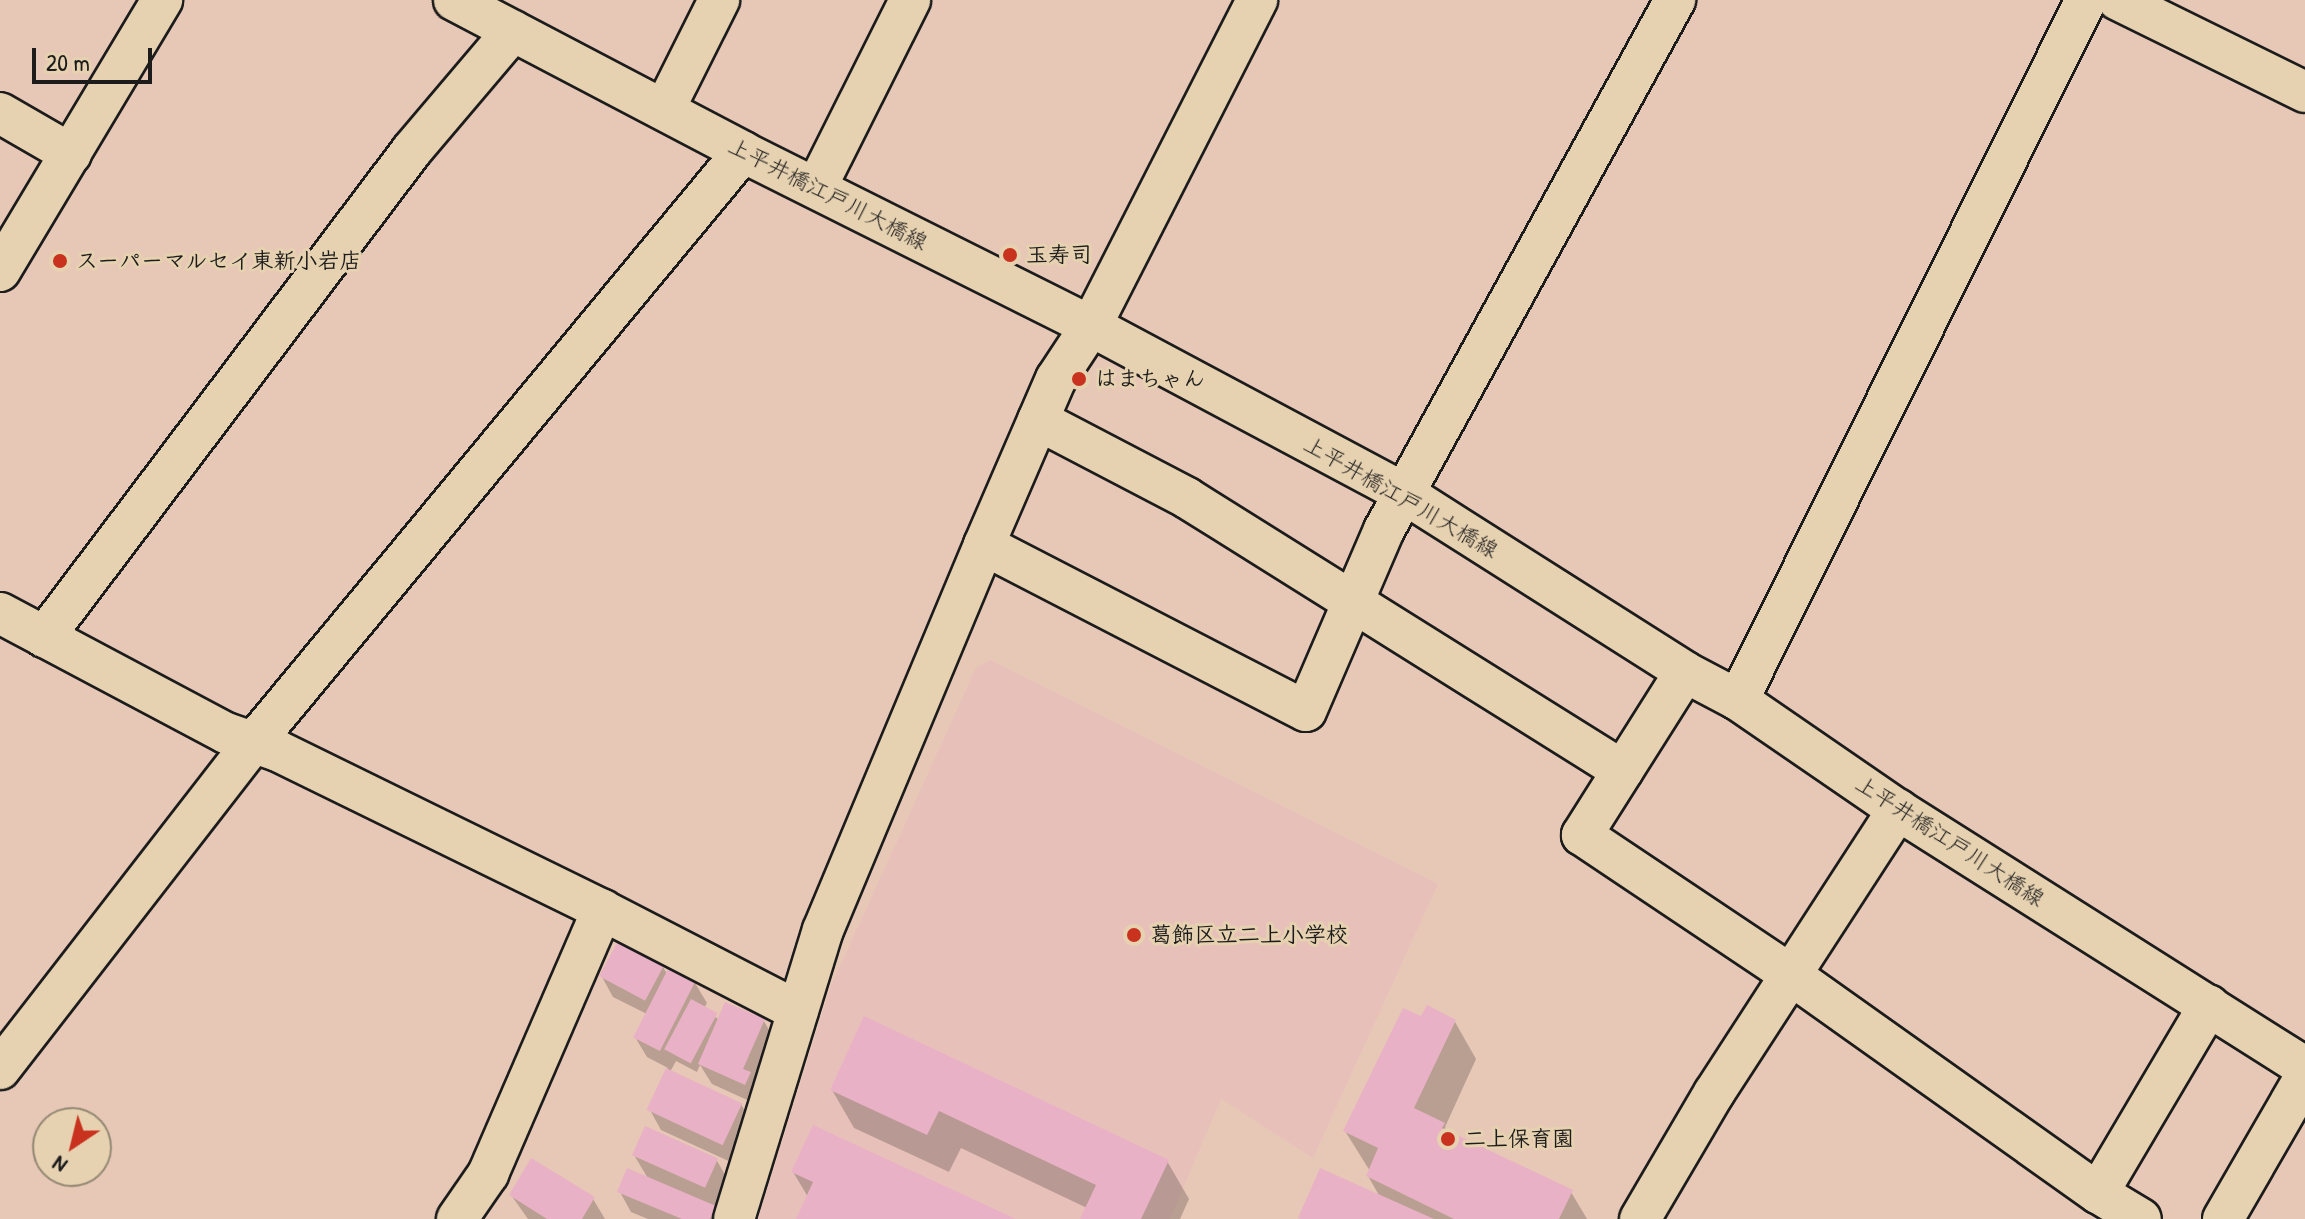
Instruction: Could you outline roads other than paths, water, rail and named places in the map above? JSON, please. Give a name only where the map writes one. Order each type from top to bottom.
[{"type":"street","points":[[0,271],[162,0]]},
{"type":"street","name":"上平井橋江戸川大橋線","points":[[454,0],[665,108],[743,152],[1091,326],[1405,494],[1685,672],[1738,700],[1898,810],[2305,1067]]},
{"type":"street","points":[[665,108],[719,0]]},
{"type":"street","points":[[816,188],[910,0]]},
{"type":"street","points":[[734,1219],[823,930],[984,545],[1056,379],[1091,326],[1257,0]]},
{"type":"street","points":[[984,545],[1306,711],[1384,530],[1675,0]]},
{"type":"street","points":[[1738,700],[2086,0]]},
{"type":"street","points":[[2118,0],[2305,92]]},
{"type":"street","points":[[44,637],[412,150],[513,31]]},
{"type":"street","points":[[0,113],[71,154]]},
{"type":"street","points":[[0,1069],[254,742],[743,152]]},
{"type":"street","points":[[1038,420],[1187,498],[1623,771]]},
{"type":"street","points":[[0,613],[226,733],[254,742],[602,910],[798,1011]]},
{"type":"street","points":[[1685,672],[1582,835],[1791,975],[2098,1193],[2141,1219]]},
{"type":"street","points":[[1640,1219],[1714,1093],[1898,810]]},
{"type":"street","points":[[457,1219],[488,1174],[602,910]]},
{"type":"street","points":[[2098,1193],[2209,1005]]},
{"type":"street","points":[[2223,1219],[2305,1077]]},
{"type":"place","name":"玉寿司","points":[[1010,255]]},
{"type":"place","name":"スーパーマルセイ東新小岩店","points":[[60,261]]},
{"type":"place","name":"はまちゃん","points":[[1079,379]]},
{"type":"place","name":"葛飾区立二上小学校","points":[[1134,935]]},
{"type":"place","name":"二上保育園","points":[[1448,1139]]}]
